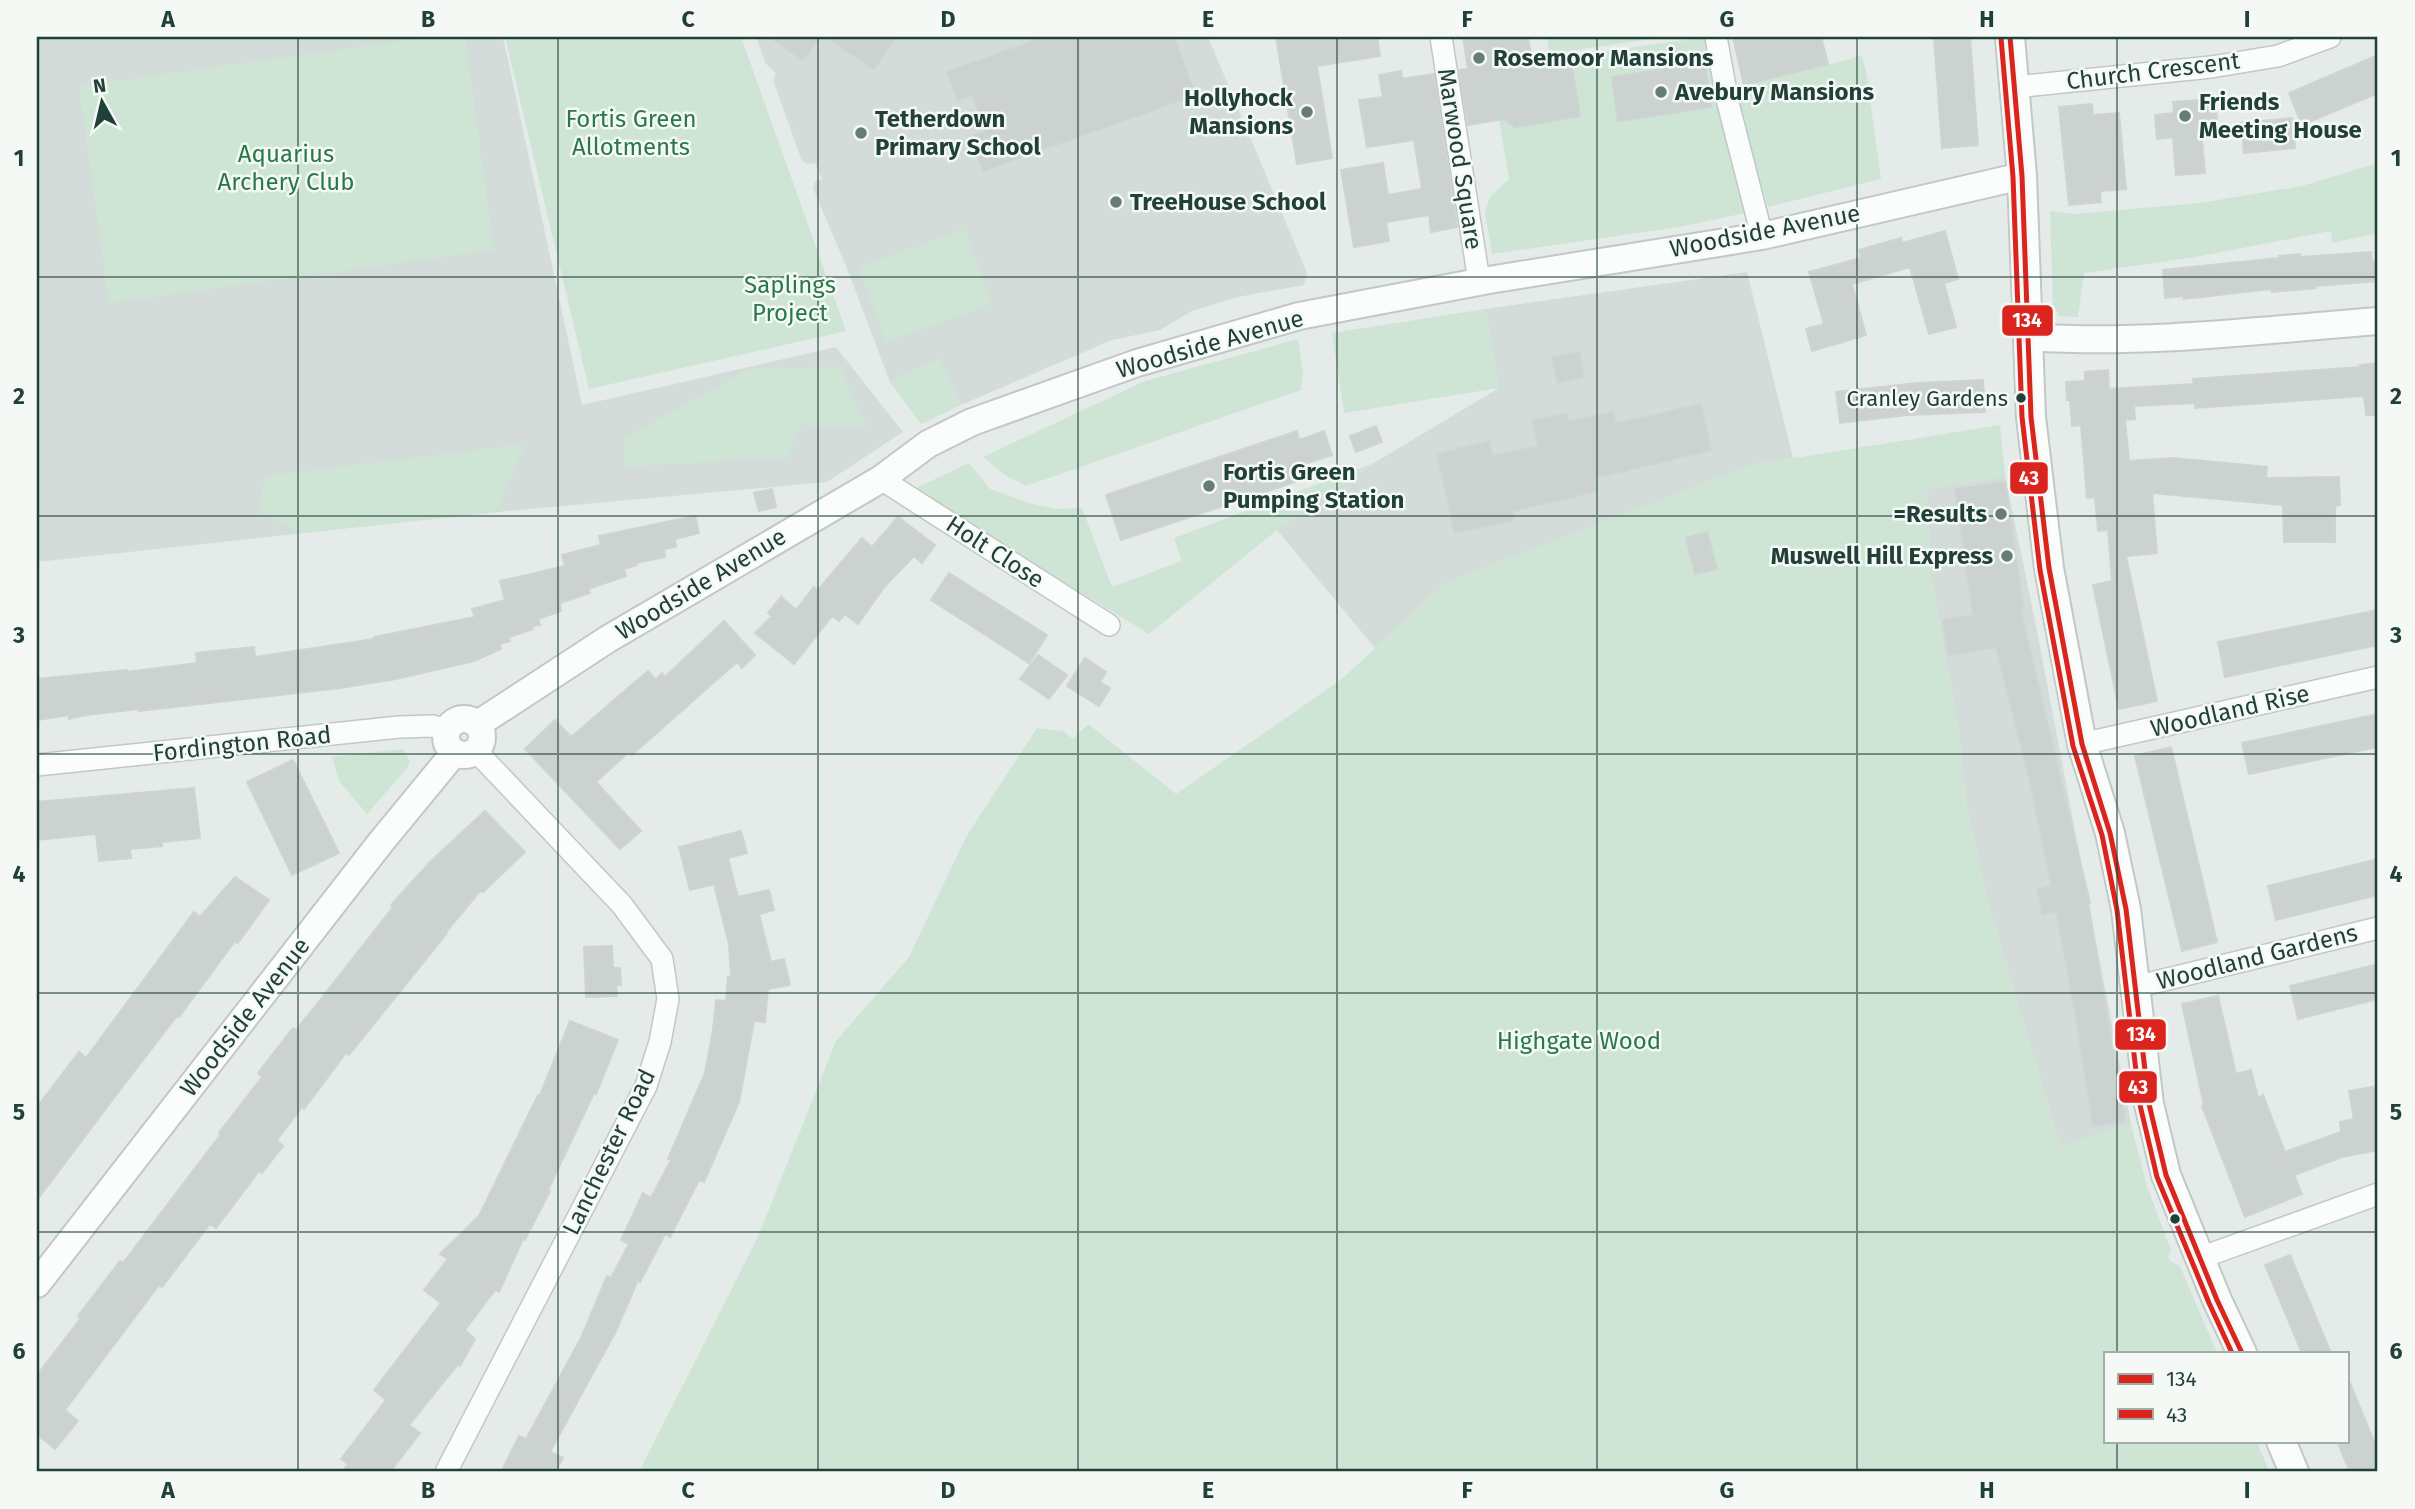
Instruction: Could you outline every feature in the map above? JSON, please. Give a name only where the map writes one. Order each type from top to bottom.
[{"type":"main road","points":[[2010,37],[2022,176],[2033,440],[2049,568],[2082,744],[2110,833],[2126,909],[2152,1115],[2166,1175],[2242,1352]]},
{"type":"main road","points":[[2281,1442],[2294,1472]]},
{"type":"street","name":"Marwood Square","points":[[1441,37],[1479,281]]},
{"type":"street","points":[[1716,37],[1728,103],[1762,236]]},
{"type":"street","name":"Church Crescent","points":[[2015,87],[2211,67],[2278,56],[2330,37]]},
{"type":"street","name":"Woodside Avenue","points":[[37,1283],[459,744],[455,721],[467,719],[478,724],[608,639],[881,479],[928,444],[972,422],[1137,363],[1299,316],[1479,281],[1762,236],[2022,176]]},
{"type":"street","points":[[2029,337],[2069,340],[2151,339],[2378,321]]},
{"type":"street","name":"Holt Close","points":[[881,479],[1109,625]]},
{"type":"street","name":"Woodland Rise","points":[[2082,744],[2378,677]]},
{"type":"street","name":"Fordington Road","points":[[37,765],[399,727],[433,726],[459,744]]},
{"type":"street","name":"Lanchester Road","points":[[446,1472],[646,1086],[660,1042],[668,999],[662,960],[622,905],[459,744]]},
{"type":"street","name":"Woodland Gardens","points":[[2135,987],[2378,928]]},
{"type":"street","points":[[2200,1258],[2378,1194]]},
{"type":"shaded area","points":[[37,37],[503,37],[582,405],[836,347],[903,432],[827,482],[497,512],[37,562]]},
{"type":"shaded area","name":"TreeHouse School","points":[[756,37],[1208,37],[1307,273],[1304,285],[1238,297],[1192,311],[1160,330],[1112,340],[961,405],[939,359],[890,382],[813,188],[815,182],[822,179],[815,163],[802,161],[773,80],[776,73],[766,64]]},
{"type":"shaded area","points":[[1747,272],[1793,458],[1752,465],[1445,583],[1375,648],[1277,530],[1374,463],[1499,388],[1485,309]]},
{"type":"shaded area","points":[[2005,476],[2131,1124],[2060,1146],[1989,906],[1966,804],[1959,733],[1931,574],[1926,489]]},
{"type":"green space","name":"Aquarius Archery Club","points":[[431,37],[465,37],[494,250],[109,303],[79,86]]},
{"type":"green space","points":[[505,37],[741,37],[846,331],[589,389]]},
{"type":"green space","points":[[1547,37],[1664,37],[1549,54]]},
{"type":"green space","points":[[1708,37],[1720,115],[1750,212],[1679,227],[1492,254],[1485,212],[1490,197],[1509,179],[1499,120],[1504,119],[1516,127],[1580,116],[1570,56]]},
{"type":"green space","points":[[1862,56],[1881,179],[1768,207],[1734,88]]},
{"type":"green space","points":[[2378,163],[2378,233],[2332,243],[2331,231],[2195,257],[2084,273],[2078,317],[2059,316],[2053,304],[2050,211],[2074,214],[2200,203],[2302,186]]},
{"type":"green space","points":[[965,229],[992,304],[886,342],[858,267]]},
{"type":"green space","points":[[1485,309],[1499,388],[1344,413],[1332,333]]},
{"type":"green space","points":[[1298,339],[1303,373],[1301,390],[1026,486],[1005,475],[983,457],[1145,381]]},
{"type":"green space","points":[[939,359],[961,405],[921,424],[890,382]]},
{"type":"green space","points":[[840,367],[867,428],[800,425],[789,457],[624,467],[625,438],[748,369]]},
{"type":"green space","name":"Highgate Wood","points":[[2000,425],[2005,476],[1926,489],[1931,574],[1959,733],[1966,804],[1989,906],[2060,1146],[2131,1124],[2147,1187],[2171,1250],[2168,1256],[2170,1261],[2180,1266],[2217,1352],[2104,1352],[2104,1442],[2256,1442],[2270,1472],[639,1472],[758,1237],[836,1041],[909,957],[966,837],[1037,728],[1063,731],[1073,739],[1088,724],[1176,794],[1342,679],[1445,583],[1752,465]]},
{"type":"green space","points":[[525,444],[497,512],[301,533],[258,512],[265,476]]},
{"type":"green space","points":[[969,463],[990,489],[1055,509],[1082,508],[1112,587],[1182,561],[1174,538],[1374,463],[1277,530],[1149,634],[929,499],[916,488]]},
{"type":"green space","points":[[403,749],[410,761],[407,768],[367,814],[339,781],[332,757]]},
{"type":"building","points":[[770,37],[821,37],[802,60]]},
{"type":"building","points":[[826,37],[896,37],[874,69]]},
{"type":"building","points":[[1045,37],[1174,37],[1195,95],[983,171],[971,137],[985,131],[973,95],[958,100],[947,72]]},
{"type":"building","name":"Hollyhock Mansions","points":[[1276,37],[1377,37],[1380,56],[1317,66],[1332,158],[1297,164]]},
{"type":"building","points":[[1463,37],[1528,37],[1533,68],[1571,62],[1580,116],[1515,127],[1504,119],[1468,125],[1459,70],[1468,69]]},
{"type":"building","points":[[1733,37],[1821,37],[1828,64],[1744,85]]},
{"type":"building","points":[[1934,37],[1970,37],[1978,145],[1942,148]]},
{"type":"building","points":[[2378,55],[2378,93],[2302,125],[2289,93]]},
{"type":"building","name":"Avebury Mansions","points":[[1705,63],[1711,107],[1618,121],[1612,77]]},
{"type":"building","points":[[1401,71],[1402,79],[1434,74],[1457,227],[1431,232],[1429,215],[1386,222],[1389,241],[1354,247],[1341,170],[1383,163],[1388,195],[1422,189],[1414,140],[1367,147],[1359,100],[1383,97],[1379,75]]},
{"type":"building","points":[[2199,100],[2200,108],[2216,107],[2218,129],[2201,130],[2205,173],[2176,175],[2173,137],[2157,139],[2155,115],[2174,113],[2173,102]]},
{"type":"building","points":[[2092,104],[2093,115],[2119,113],[2126,189],[2100,191],[2101,202],[2069,205],[2059,107]]},
{"type":"building","points":[[2292,118],[2295,148],[2244,153],[2241,123]]},
{"type":"building","points":[[1945,231],[1958,279],[1944,283],[1956,327],[1929,334],[1910,267],[1852,284],[1866,335],[1812,351],[1806,329],[1824,324],[1809,272],[1861,258],[1859,250],[1901,238],[1902,243]]},
{"type":"building","points":[[2371,252],[2372,262],[2378,261],[2378,281],[2272,292],[2272,289],[2184,299],[2184,296],[2165,298],[2163,270],[2300,254],[2300,257]]},
{"type":"building","points":[[1579,352],[1584,376],[1558,383],[1552,358]]},
{"type":"building","points":[[2378,363],[2378,415],[2366,415],[2364,396],[2195,408],[2195,403],[2134,406],[2135,419],[2125,420],[2129,461],[2173,458],[2267,467],[2266,478],[2339,477],[2340,505],[2335,506],[2335,542],[2284,542],[2283,505],[2152,493],[2157,553],[2126,556],[2157,701],[2119,709],[2093,585],[2112,581],[2108,530],[2098,531],[2095,497],[2087,498],[2081,425],[2072,426],[2066,382],[2085,381],[2085,372],[2108,370],[2109,389],[2194,384],[2193,379],[2361,367],[2360,365]]},
{"type":"building","points":[[1983,380],[1985,412],[1908,415],[1840,423],[1836,392],[1917,383]]},
{"type":"building","points":[[1701,404],[1711,450],[1595,478],[1598,491],[1512,511],[1514,520],[1455,533],[1437,454],[1489,441],[1492,456],[1538,446],[1533,421],[1566,414],[1568,422],[1613,412],[1616,424]]},
{"type":"building","points":[[1376,426],[1382,442],[1356,452],[1350,436]]},
{"type":"building","name":"Fortis Green Pumping Station","points":[[1297,431],[1299,440],[1324,431],[1332,455],[1307,463],[1313,476],[1121,540],[1106,495]]},
{"type":"building","points":[[2005,482],[2023,607],[2020,608],[2090,903],[2125,1121],[2093,1126],[2056,911],[2043,914],[2037,890],[2052,886],[2029,778],[1996,647],[1949,655],[1943,620],[1973,615],[1955,489]]},
{"type":"building","points":[[772,489],[776,507],[759,511],[754,493]]},
{"type":"building","points":[[695,516],[699,533],[675,539],[676,547],[664,549],[665,557],[636,563],[637,565],[624,569],[626,576],[588,589],[590,593],[560,603],[561,611],[538,619],[540,625],[509,637],[510,641],[500,644],[501,649],[474,661],[396,679],[340,688],[69,719],[69,715],[37,720],[37,679],[197,663],[196,653],[254,647],[255,657],[374,639],[475,617],[472,609],[505,600],[500,581],[565,566],[562,555],[601,545],[599,536]]},
{"type":"building","points":[[898,517],[935,545],[922,563],[914,556],[885,586],[858,624],[845,614],[839,621],[832,616],[794,664],[755,633],[772,616],[768,613],[781,597],[796,610],[814,587],[818,590],[862,538],[872,547]]},
{"type":"building","points":[[1707,532],[1717,569],[1695,574],[1686,538]]},
{"type":"building","points":[[949,573],[1047,635],[1029,663],[931,600]]},
{"type":"building","points":[[2378,610],[2378,645],[2225,677],[2218,642]]},
{"type":"building","points":[[724,621],[755,655],[742,668],[737,662],[632,755],[629,752],[596,782],[641,831],[620,849],[525,749],[555,720],[571,737],[648,671],[656,680],[662,673],[665,677]]},
{"type":"building","points":[[1038,655],[1067,675],[1049,699],[1020,679]]},
{"type":"building","points":[[1085,658],[1106,672],[1100,682],[1110,688],[1099,706],[1067,686]]},
{"type":"building","points":[[2378,714],[2378,747],[2249,774],[2242,743]]},
{"type":"building","points":[[2171,747],[2217,942],[2182,951],[2135,756]]},
{"type":"building","points":[[293,760],[339,853],[292,875],[247,782]]},
{"type":"building","points":[[194,788],[200,838],[130,849],[131,858],[99,861],[96,834],[37,840],[37,802]]},
{"type":"building","points":[[485,811],[525,852],[483,892],[481,890],[349,1055],[346,1053],[304,1109],[302,1107],[277,1140],[283,1146],[262,1173],[259,1171],[216,1228],[210,1224],[162,1287],[159,1285],[65,1410],[78,1421],[55,1449],[37,1434],[37,1375],[81,1318],[78,1316],[120,1261],[123,1263],[221,1134],[219,1133],[262,1077],[258,1073],[293,1028],[296,1030],[317,1004],[393,907],[391,905],[431,861]]},
{"type":"building","points":[[741,831],[747,853],[728,858],[738,897],[769,890],[774,910],[759,914],[771,962],[784,959],[790,985],[768,989],[765,1022],[754,1021],[739,1102],[704,1182],[699,1180],[670,1237],[665,1234],[640,1282],[638,1280],[616,1331],[550,1452],[563,1458],[555,1472],[501,1472],[519,1436],[526,1439],[581,1338],[607,1276],[611,1278],[629,1244],[621,1240],[643,1193],[651,1198],[671,1160],[668,1159],[705,1073],[716,1000],[726,1001],[728,977],[731,977],[729,944],[714,884],[690,890],[679,847]]},
{"type":"building","points":[[2378,859],[2378,895],[2276,920],[2268,886]]},
{"type":"building","points":[[235,877],[269,900],[37,1200],[37,1107],[79,1052],[86,1058],[194,912],[200,917]]},
{"type":"building","points":[[612,946],[613,968],[620,968],[621,985],[616,985],[617,996],[586,997],[584,947]]},
{"type":"building","points":[[2378,964],[2378,999],[2298,1019],[2290,986]]},
{"type":"building","points":[[2218,996],[2236,1074],[2251,1070],[2258,1098],[2263,1095],[2285,1152],[2341,1132],[2340,1122],[2354,1119],[2349,1091],[2378,1086],[2378,1150],[2342,1157],[2294,1175],[2302,1194],[2245,1217],[2202,1106],[2204,1105],[2182,1004]]},
{"type":"building","points":[[570,1021],[618,1040],[596,1094],[594,1093],[548,1190],[550,1191],[525,1240],[523,1239],[499,1292],[495,1290],[465,1330],[475,1339],[460,1366],[458,1364],[409,1425],[420,1433],[390,1472],[342,1472],[348,1464],[341,1459],[386,1400],[374,1390],[441,1303],[424,1290],[448,1259],[440,1254],[479,1216],[540,1095]]},
{"type":"building","points":[[2290,1255],[2331,1352],[2302,1352],[2265,1265]]},
{"type":"building","points":[[2348,1378],[2378,1451],[2378,1472],[2350,1472],[2337,1442],[2348,1442]]},
{"type":"transit line","name":"134","points":[[2010,37],[2022,176],[2031,417],[2049,568],[2082,744],[2110,833],[2126,909],[2149,1104],[2166,1175],[2217,1300],[2242,1352]]},
{"type":"transit line","name":"43","points":[[2001,38],[2013,177],[2022,417],[2040,570],[2073,746],[2102,835],[2117,910],[2140,1105],[2157,1177],[2232,1352]]},
{"type":"place","name":"Rosemoor Mansions","points":[[1479,58]]},
{"type":"place","name":"Avebury Mansions","points":[[1661,92]]},
{"type":"place","name":"Hollyhock Mansions","points":[[1307,112]]},
{"type":"place","name":"Friends Meeting House","points":[[2185,116]]},
{"type":"place","name":"Tetherdown Primary School","points":[[861,133]]},
{"type":"place","name":"TreeHouse School","points":[[1116,202]]},
{"type":"place","name":"Cranley Gardens","points":[[2021,398]]},
{"type":"place","name":"Fortis Green Pumping Station","points":[[1209,486]]},
{"type":"place","name":"=Results","points":[[2001,514]]},
{"type":"place","name":"Muswell Hill Express","points":[[2007,556]]},
{"type":"park label","name":"Fortis Green Allotments","points":[[631,133]]},
{"type":"park label","name":"Saplings Project","points":[[790,299]]}]
